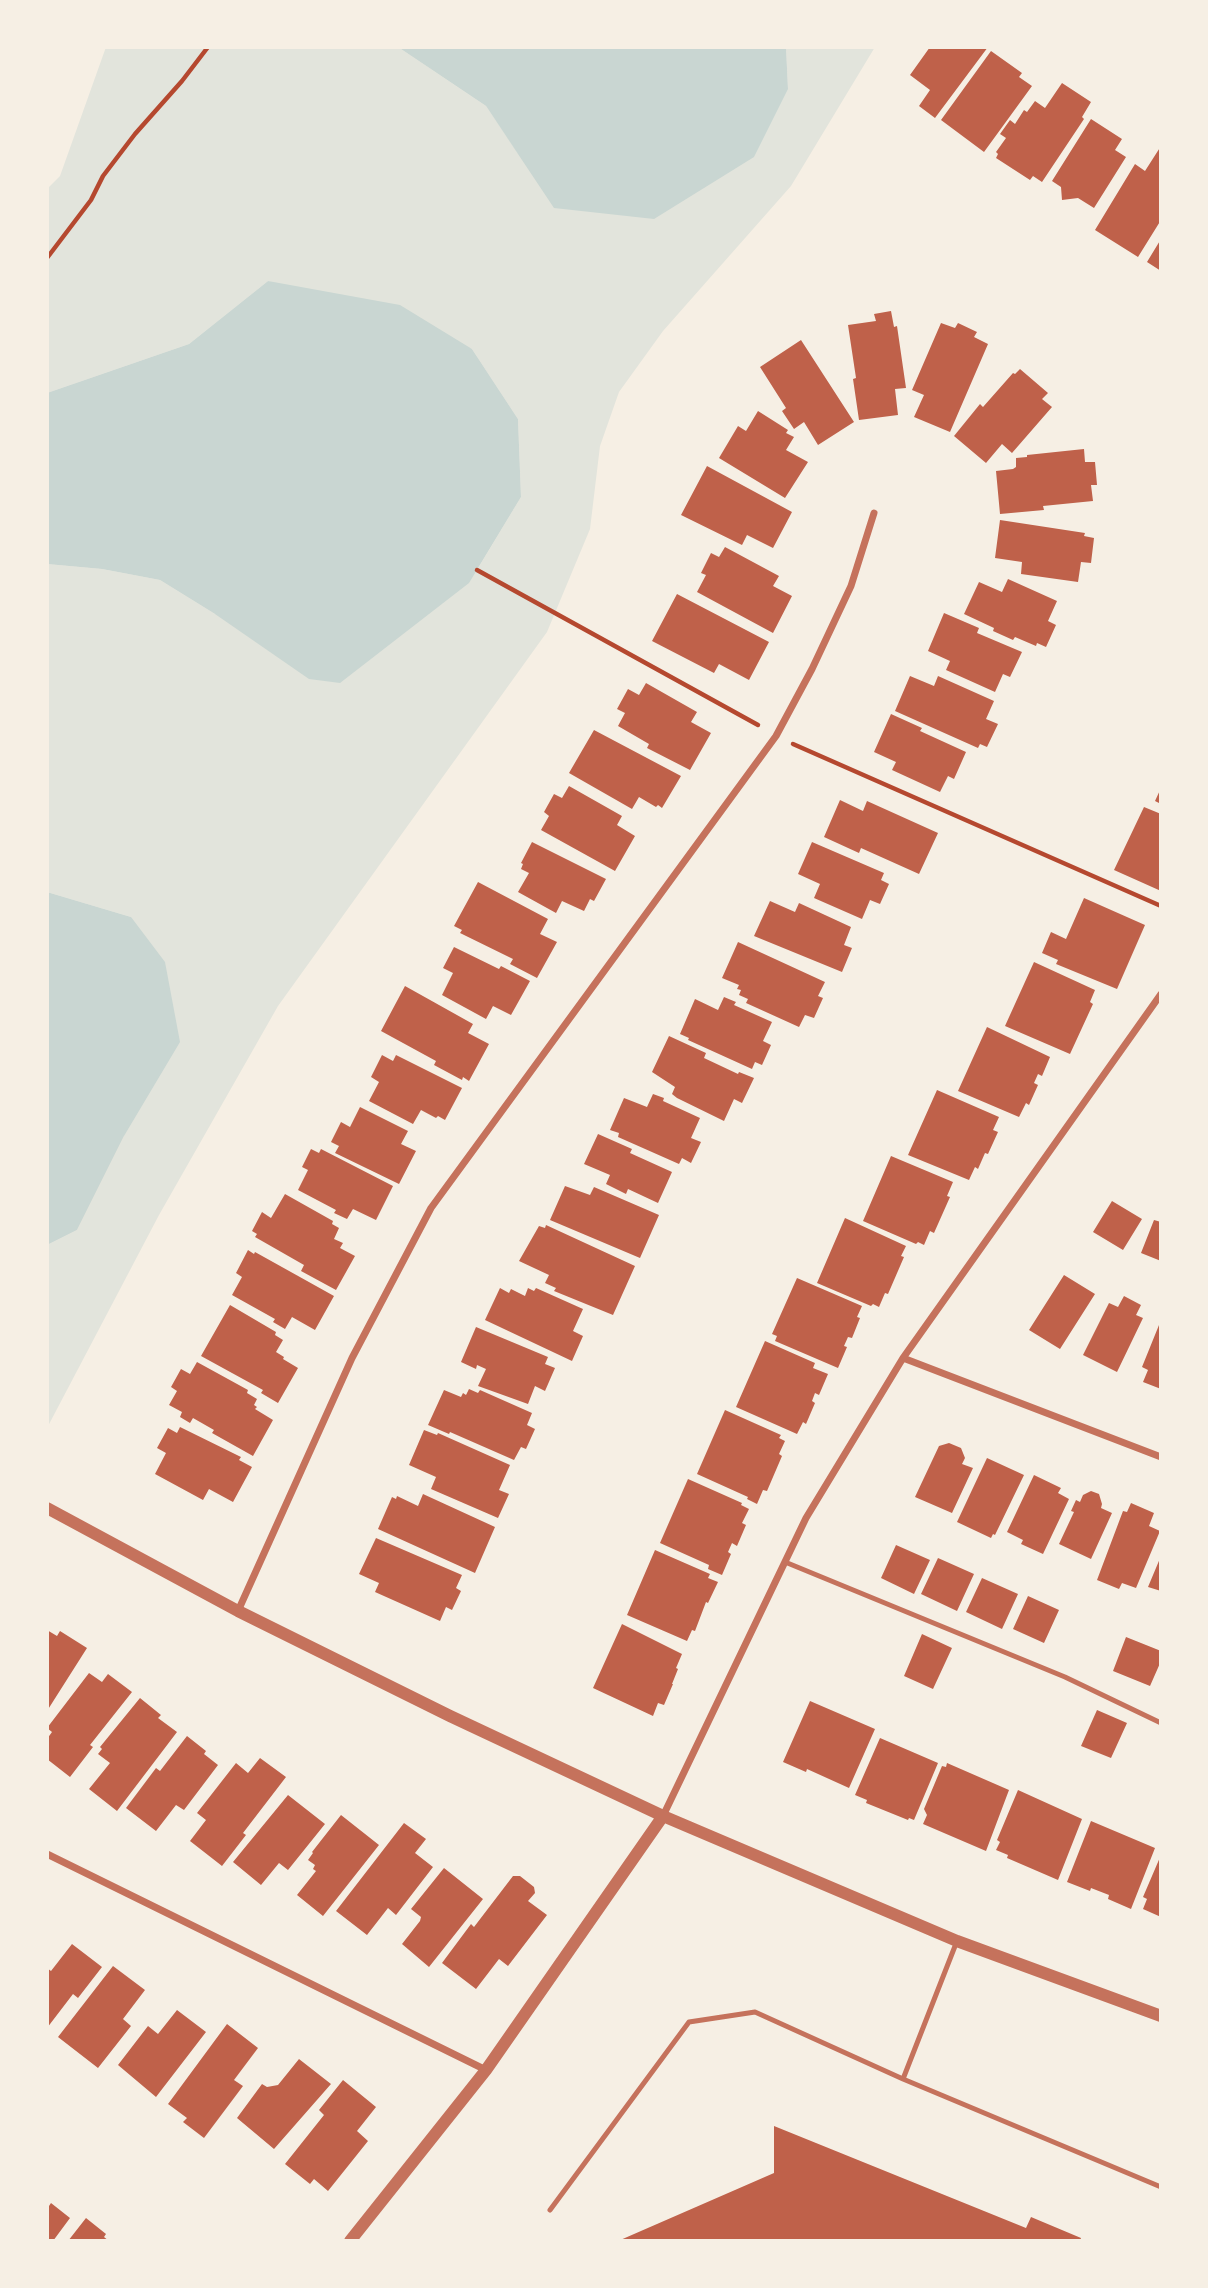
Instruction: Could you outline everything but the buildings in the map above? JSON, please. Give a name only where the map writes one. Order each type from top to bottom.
[{"type":"street","points":[[239,1611],[352,1358],[431,1208],[776,736],[812,669],[851,586],[874,513]]},
{"type":"street","points":[[350,2241],[486,2070],[663,1816],[806,1518],[903,1358],[1161,994]]},
{"type":"street","points":[[903,1358],[1161,1457]]},
{"type":"street","points":[[47,1508],[239,1611],[450,1716],[663,1816],[957,1941],[1161,2016]]},
{"type":"street","points":[[47,1854],[486,2070]]},
{"type":"lane","points":[[785,1562],[1065,1676],[1161,1723]]},
{"type":"lane","points":[[903,2079],[957,1941]]},
{"type":"lane","points":[[550,2210],[689,2022],[755,2012],[903,2079],[1161,2186]]},
{"type":"path","points":[[47,258],[91,200],[103,176],[135,134],[208,47]]},
{"type":"path","points":[[477,570],[776,736],[1161,906]]},
{"type":"shaded area","points":[[106,47],[398,47],[486,106],[518,153],[788,89],[786,47],[875,47],[791,186],[663,331],[619,392],[600,446],[590,529],[547,632],[278,1006],[159,1215],[47,1428],[47,1245],[77,1230],[124,1136],[131,917],[47,892],[47,564],[102,569],[160,580],[215,614],[477,570],[521,497],[518,419],[472,349],[268,281],[189,344],[47,393],[47,189],[60,176]]},
{"type":"shaded area","points":[[398,47],[786,47],[788,89],[754,157],[654,219],[554,208],[486,106]]},
{"type":"shaded area","points":[[268,281],[400,305],[472,349],[518,419],[521,497],[469,583],[340,683],[309,679],[215,614],[160,580],[102,569],[47,564],[47,393],[189,344]]},
{"type":"shaded area","points":[[47,892],[131,917],[165,962],[180,1042],[124,1136],[77,1230],[47,1245]]}]
